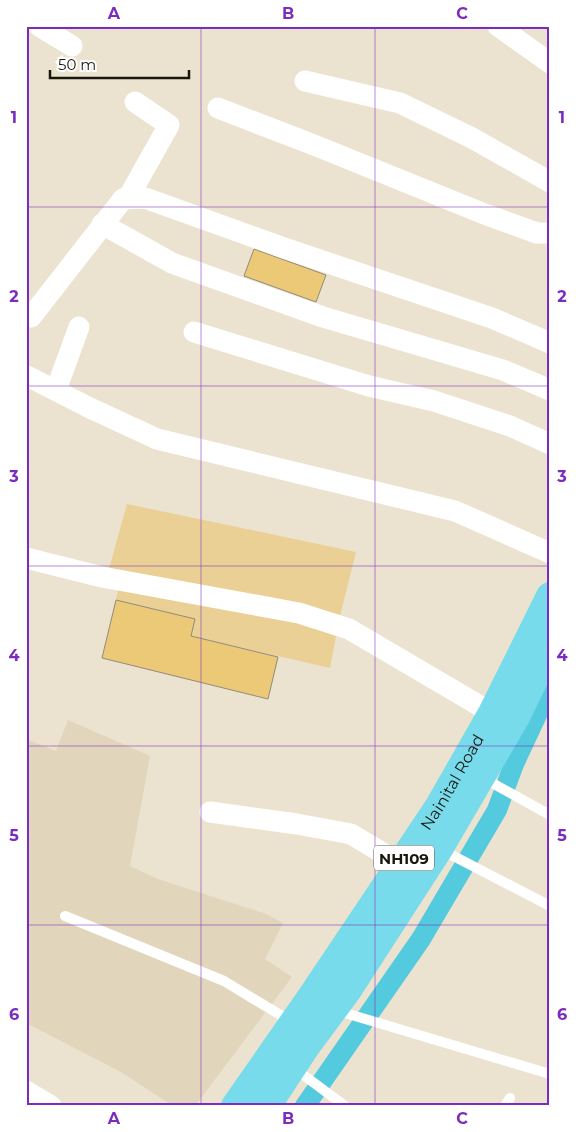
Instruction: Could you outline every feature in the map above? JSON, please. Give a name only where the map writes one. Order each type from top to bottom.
[{"type":"highway","name":"Nainital Road","points":[[267,1106],[401,864],[440,806],[492,713],[550,596]]},
{"type":"highway","name":"Nainital Road","points":[[235,1106],[345,1013],[446,853],[488,781],[516,717],[550,648]]},
{"type":"street","points":[[39,26],[72,46]]},
{"type":"street","points":[[498,26],[550,63]]},
{"type":"street","points":[[305,81],[400,103],[472,138],[550,182]]},
{"type":"street","points":[[128,198],[169,125],[135,102]]},
{"type":"street","points":[[218,108],[487,215],[537,233],[550,233]]},
{"type":"street","points":[[26,314],[31,317],[123,199],[145,198],[284,248],[492,318],[550,343]]},
{"type":"street","points":[[102,224],[172,263],[322,317],[503,370],[550,390]]},
{"type":"street","points":[[56,390],[79,327]]},
{"type":"street","points":[[194,332],[369,386],[434,401],[510,426],[550,444]]},
{"type":"street","points":[[27,376],[157,439],[455,511],[550,553]]},
{"type":"street","points":[[26,558],[102,577],[299,613],[350,629],[492,713]]},
{"type":"street","points":[[210,812],[297,824],[351,834],[401,864]]},
{"type":"street","points":[[26,1091],[52,1106]]},
{"type":"lane","points":[[488,781],[550,815]]},
{"type":"lane","points":[[446,853],[550,906]]},
{"type":"lane","points":[[65,916],[224,981],[298,1051],[322,1090],[345,1106]]},
{"type":"lane","points":[[345,1013],[550,1074]]},
{"type":"shaded area","points":[[127,504],[356,552],[340,616],[109,569]]},
{"type":"shaded area","points":[[119,585],[337,631],[330,668],[191,636],[195,619],[116,600]]},
{"type":"shaded area","points":[[68,720],[150,756],[130,866],[158,879],[266,914],[283,923],[265,959],[292,977],[195,1106],[173,1106],[121,1072],[26,1023],[26,739],[56,751]]},
{"type":"building","points":[[254,249],[326,275],[316,302],[244,276]]},
{"type":"building","points":[[116,600],[195,619],[191,636],[278,657],[268,699],[102,658]]},
{"type":"waterway","points":[[305,1106],[421,939],[497,810],[514,764],[550,687]]}]
